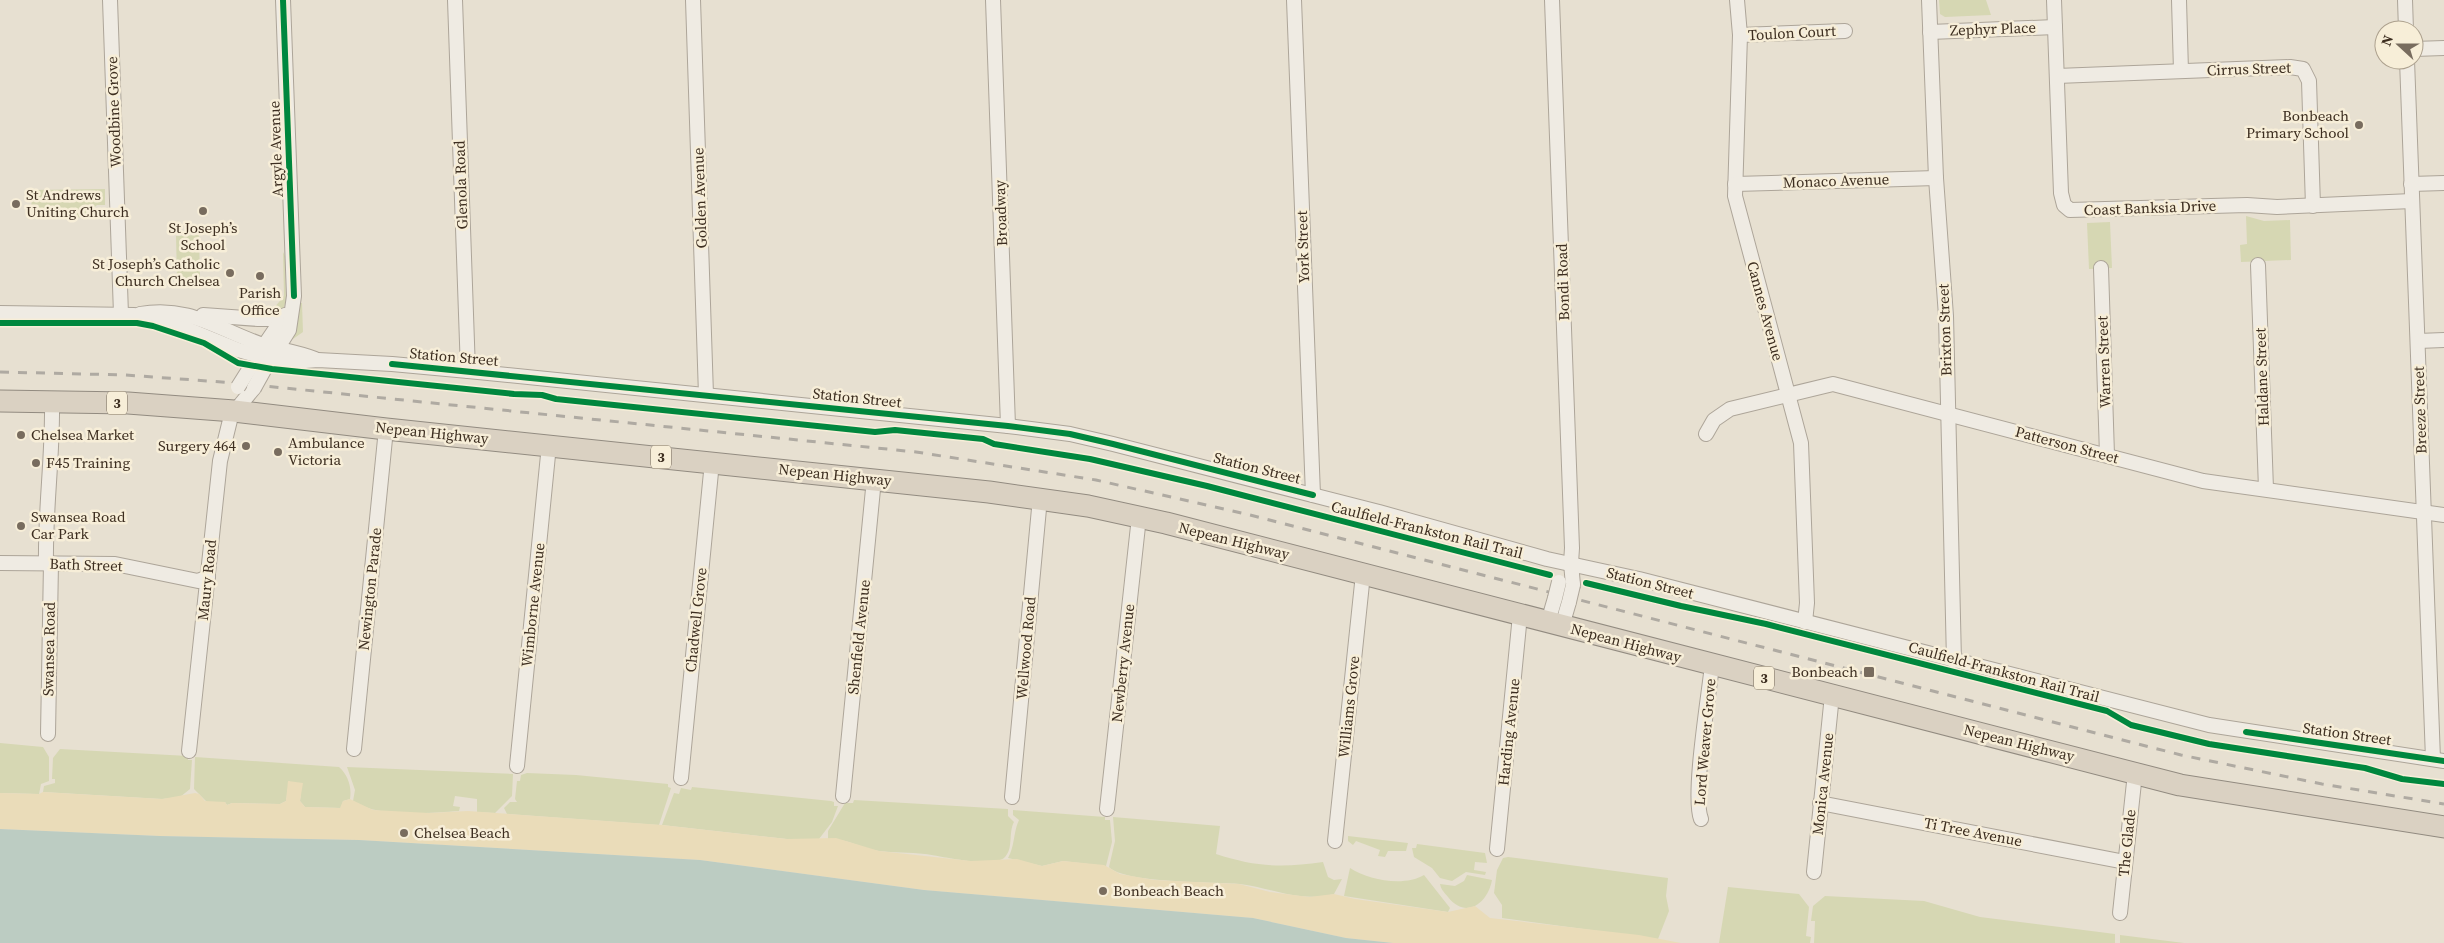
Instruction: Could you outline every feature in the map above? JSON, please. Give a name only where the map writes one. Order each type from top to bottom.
[{"type":"highway","name":"Nepean Highway","points":[[0,401],[52,401],[234,411],[386,429],[1040,498],[1139,517],[2201,789],[2444,827]]},
{"type":"street","name":"Woodbine Grove","points":[[110,0],[128,314]]},
{"type":"street","name":"Argyle Avenue","points":[[234,411],[234,399],[238,387],[290,325],[294,296],[283,0]]},
{"type":"street","name":"Glenola Road","points":[[455,0],[468,370]]},
{"type":"street","name":"Golden Avenue","points":[[693,0],[706,395]]},
{"type":"street","name":"Broadway","points":[[993,0],[1008,426]]},
{"type":"street","name":"York Street","points":[[1294,0],[1313,495]]},
{"type":"street","name":"Bondi Road","points":[[1552,0],[1572,548],[1570,563],[1574,585],[1569,602],[1555,624]]},
{"type":"street","name":"Cannes Avenue","points":[[1738,0],[1740,36],[1735,184],[1738,210],[1801,447],[1807,603],[1805,622]]},
{"type":"street","name":"Brixton Street","points":[[1929,0],[1936,178],[1946,316],[1954,661]]},
{"type":"street","name":"Coast Banksia Drive","points":[[2054,0],[2061,193],[2064,205],[2070,210],[2247,205],[2313,206],[2412,201]]},
{"type":"street","points":[[2179,0],[2181,71]]},
{"type":"street","points":[[2405,0],[2406,20]]},
{"type":"street","name":"Zephyr Place","points":[[1930,32],[2055,26]]},
{"type":"street","name":"Toulon Court","points":[[1740,36],[1845,31]]},
{"type":"street","points":[[2424,49],[2444,48]]},
{"type":"street","name":"Cirrus Street","points":[[2057,76],[2290,67],[2303,69],[2309,81],[2313,206]]},
{"type":"street","name":"Breeze Street","points":[[2407,70],[2424,512],[2438,760]]},
{"type":"street","name":"Monaco Avenue","points":[[1735,184],[1936,178]]},
{"type":"street","points":[[2412,184],[2444,183]]},
{"type":"street","name":"Haldane Street","points":[[2258,265],[2266,489]]},
{"type":"street","name":"Warren Street","points":[[2101,268],[2107,455]]},
{"type":"street","name":"Argyle Avenue","points":[[234,411],[254,388],[264,358],[282,319],[291,307],[294,296]]},
{"type":"street","name":"Station Street","points":[[0,313],[128,314],[159,311],[179,313],[204,320],[264,358]]},
{"type":"street","points":[[179,313],[258,320],[282,319]]},
{"type":"street","name":"Station Street","points":[[128,314],[187,329],[264,358],[301,354],[318,360],[468,370],[1070,434],[1313,495],[1480,541],[2209,725],[2438,760]]},
{"type":"street","points":[[2418,341],[2444,340]]},
{"type":"street","name":"Patterson Street","points":[[1706,434],[1714,420],[1726,411],[1787,394],[1833,384],[2203,481],[2444,515]]},
{"type":"street","name":"Swansea Road","points":[[48,734],[48,563],[45,519],[51,474],[52,401]]},
{"type":"street","name":"Maury Road","points":[[189,751],[220,461],[226,430],[234,411]]},
{"type":"street","name":"Newington Parade","points":[[354,749],[386,429]]},
{"type":"street","name":"Wimborne Avenue","points":[[516,766],[549,445]]},
{"type":"street","name":"Chadwell Grove","points":[[681,778],[712,462]]},
{"type":"street","name":"Shenfield Avenue","points":[[843,796],[874,479]]},
{"type":"street","name":"Wellwood Road","points":[[1012,797],[1040,498]]},
{"type":"street","name":"Newberry Avenue","points":[[1107,809],[1139,517]]},
{"type":"street","name":"Bath Street","points":[[170,575],[202,572],[209,560]]},
{"type":"street","name":"Bath Street","points":[[0,563],[115,564],[199,582],[208,577]]},
{"type":"street","name":"Bondi Road","points":[[1555,624],[1555,598],[1559,582],[1570,563]]},
{"type":"street","name":"Williams Grove","points":[[1335,841],[1363,574]]},
{"type":"street","name":"Harding Avenue","points":[[1497,849],[1520,615]]},
{"type":"street","name":"Lord Weaver Grove","points":[[1701,819],[1699,789],[1712,665]]},
{"type":"street","name":"Monica Avenue","points":[[1814,872],[1832,695]]},
{"type":"street","name":"The Glade","points":[[2120,914],[2134,773]]},
{"type":"street","name":"Ti Tree Avenue","points":[[1820,803],[2125,862]]},
{"type":"green space","points":[[1939,0],[1986,0],[1991,15],[1945,17],[1940,14]]},
{"type":"green space","points":[[105,189],[105,205],[97,205],[89,212],[90,217],[32,219],[31,190]]},
{"type":"green space","points":[[2246,216],[2264,221],[2290,220],[2291,260],[2241,262],[2240,245],[2247,244]]},
{"type":"green space","points":[[2110,222],[2112,268],[2089,269],[2087,223]]},
{"type":"green space","points":[[199,235],[200,278],[177,278],[176,236]]},
{"type":"green space","points":[[283,252],[285,256],[286,300],[282,314],[269,314],[284,296]]},
{"type":"green space","points":[[300,303],[302,303],[303,332],[293,339]]},
{"type":"green space","points":[[0,743],[43,747],[49,757],[49,781],[41,784],[39,794],[0,793]]},
{"type":"green space","points":[[60,749],[188,756],[188,760],[192,760],[190,789],[180,797],[162,799],[43,792],[44,786],[55,783],[55,779],[52,779],[53,758]]},
{"type":"green space","points":[[195,757],[339,767],[349,781],[350,799],[343,801],[341,808],[305,807],[300,801],[301,794],[289,781],[286,801],[280,804],[232,803],[227,805],[225,802],[207,802],[194,789]]},
{"type":"green space","points":[[347,767],[513,774],[512,796],[495,813],[477,812],[477,799],[455,796],[453,806],[460,807],[459,811],[404,813],[376,810],[353,801],[355,790]]},
{"type":"green space","points":[[527,773],[576,775],[668,784],[668,787],[671,788],[659,825],[507,814],[504,808],[510,802],[517,802],[515,799],[517,781],[520,781],[521,775]]},
{"type":"green space","points":[[692,787],[831,801],[834,802],[834,806],[838,806],[832,822],[819,839],[787,839],[662,825],[674,793],[679,794],[681,788],[691,790]]},
{"type":"green space","points":[[854,800],[1008,809],[1008,816],[1014,822],[1009,850],[1004,858],[998,861],[978,862],[919,853],[872,850],[841,840],[828,839],[828,831],[845,803],[853,803]]},
{"type":"green space","points":[[1013,810],[1105,817],[1105,820],[1110,820],[1112,842],[1106,866],[1063,861],[1042,866],[1008,858],[1019,820],[1013,815]]},
{"type":"green space","points":[[1113,817],[1220,826],[1216,854],[1244,862],[1282,866],[1323,862],[1328,877],[1334,880],[1342,879],[1334,894],[1310,897],[1240,884],[1170,881],[1132,876],[1109,867],[1115,841]]},
{"type":"green space","points":[[1348,836],[1408,843],[1406,851],[1388,851],[1385,857],[1378,856],[1380,850],[1356,841],[1353,845],[1348,841]]},
{"type":"green space","points":[[1417,844],[1485,853],[1487,863],[1475,862],[1474,870],[1486,872],[1485,875],[1466,872],[1452,881],[1440,878],[1432,868],[1414,857],[1412,848],[1416,848]]},
{"type":"green space","points":[[1508,857],[1668,878],[1666,896],[1669,911],[1658,939],[1502,918],[1502,905],[1494,893],[1497,870],[1503,858]]},
{"type":"green space","points":[[1350,868],[1366,876],[1386,881],[1407,881],[1424,875],[1450,908],[1448,912],[1344,896]]},
{"type":"green space","points":[[1467,875],[1492,880],[1486,896],[1481,902],[1469,908],[1455,904],[1443,891],[1440,884],[1455,886],[1464,881]]},
{"type":"green space","points":[[1728,887],[1799,894],[1809,907],[1806,936],[1811,937],[1810,943],[1719,943]]},
{"type":"green space","points":[[1825,896],[1924,901],[1980,917],[2115,934],[2115,943],[1814,943],[1815,921],[1811,921],[1813,906]]},
{"type":"green space","points":[[2120,935],[2184,943],[2120,943]]},
{"type":"sand","points":[[288,781],[303,783],[300,801],[305,807],[340,808],[343,801],[350,799],[373,810],[429,813],[468,811],[662,825],[787,839],[836,838],[879,851],[971,861],[1017,859],[1042,866],[1063,861],[1104,865],[1120,874],[1154,880],[1239,884],[1270,892],[1309,897],[1334,894],[1355,899],[1448,912],[1475,906],[1490,918],[1639,935],[1681,943],[1393,943],[1346,938],[1253,918],[924,890],[700,860],[359,840],[160,836],[0,829],[0,793],[39,794],[43,792],[162,799],[195,793],[199,794],[205,801],[225,802],[227,805],[232,803],[280,804],[286,801]]},
{"type":"shaded area","points":[[0,829],[160,836],[359,840],[700,860],[924,890],[1253,918],[1346,938],[1393,943],[0,943]]},
{"type":"railway","points":[[0,372],[126,375],[235,383],[916,452],[1096,480],[1250,515],[2181,755],[2322,784],[2444,804]]},
{"type":"cycle path","points":[[283,0],[294,296]]},
{"type":"cycle path","name":"Caulfield-Frankston Rail Trail","points":[[0,323],[137,323],[153,326],[204,343],[238,363],[272,369],[514,394],[542,395],[556,399],[875,432],[895,430],[983,439],[994,444],[1090,459],[1207,486],[1550,575]]},
{"type":"cycle path","points":[[392,364],[1008,426],[1070,434],[1313,495]]},
{"type":"cycle path","name":"Caulfield-Frankston Rail Trail","points":[[1586,583],[1766,624],[2107,711],[2131,725],[2209,744],[2365,768],[2402,779],[2444,784]]},
{"type":"cycle path","points":[[2246,732],[2444,761]]},
{"type":"place","name":"Bonbeach Primary School","points":[[2359,125]]},
{"type":"place","name":"St Andrews Uniting Church","points":[[16,204]]},
{"type":"place","name":"St Joseph’s School","points":[[203,211]]},
{"type":"place","name":"St Joseph’s Catholic Church Chelsea","points":[[230,273]]},
{"type":"place","name":"Parish Office","points":[[260,276]]},
{"type":"place","name":"Chelsea Market","points":[[21,435]]},
{"type":"place","name":"Surgery 464","points":[[246,446]]},
{"type":"place","name":"Ambulance Victoria","points":[[278,452]]},
{"type":"place","name":"F45 Training","points":[[36,463]]},
{"type":"place","name":"Swansea Road Car Park","points":[[21,526]]},
{"type":"place","name":"Bonbeach","points":[[1869,672]]},
{"type":"place","name":"Chelsea Beach","points":[[404,833]]},
{"type":"place","name":"Bonbeach Beach","points":[[1103,891]]}]
